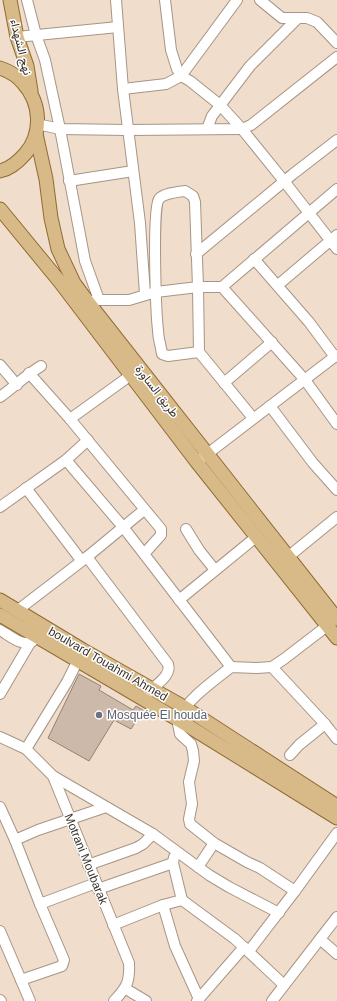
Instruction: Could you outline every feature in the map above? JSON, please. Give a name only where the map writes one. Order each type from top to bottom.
[{"type":"main road","name":"نهج الشهداء","points":[[10,0],[17,37],[27,66],[32,95]]},
{"type":"main road","points":[[0,68],[11,72],[23,82],[32,95]]},
{"type":"main road","name":"طريق الساورة","points":[[32,95],[38,114],[37,130],[51,218],[58,249],[74,283],[93,301],[256,537],[283,561]]},
{"type":"main road","points":[[0,171],[5,170],[19,161],[29,149],[37,130]]},
{"type":"main road","name":"طريق الساورة","points":[[0,209],[14,224],[60,282],[131,375],[202,458],[332,622],[337,638]]},
{"type":"main road","name":"boulvard Touahmi Ahmed","points":[[0,600],[18,610],[80,655],[147,694],[177,719],[337,818]]},
{"type":"main road","name":"boulvard Touahmi Ahmed","points":[[0,615],[34,640],[80,655]]},
{"type":"main road","name":"boulvard Touahmi Ahmed","points":[[147,694],[184,707],[337,806]]},
{"type":"street","points":[[27,0],[36,35],[45,60],[60,129],[93,301],[122,301],[156,292],[198,287],[222,287],[337,189]]},
{"type":"street","points":[[116,0],[123,89],[140,223],[145,294]]},
{"type":"street","points":[[165,0],[171,50],[177,69],[181,76],[190,81],[220,105],[242,129],[309,212],[334,238],[337,249]]},
{"type":"street","points":[[123,89],[166,84],[181,76],[237,0]]},
{"type":"street","points":[[260,0],[282,18],[307,18],[317,22],[337,43]]},
{"type":"street","points":[[207,129],[212,116],[250,66],[297,18]]},
{"type":"street","points":[[17,37],[118,27]]},
{"type":"street","points":[[37,130],[242,129],[251,125],[337,57]]},
{"type":"street","points":[[196,254],[284,181],[337,140]]},
{"type":"street","points":[[69,181],[133,171]]},
{"type":"street","points":[[199,352],[168,356],[162,354],[158,330],[156,292],[156,214],[158,200],[162,196],[185,191],[192,196],[195,202],[199,352],[253,418]]},
{"type":"street","points":[[278,285],[334,238]]},
{"type":"street","points":[[202,458],[336,356],[278,285],[254,259]]},
{"type":"street","points":[[222,287],[305,380],[337,424]]},
{"type":"street","points":[[224,383],[272,342]]},
{"type":"street","points":[[0,365],[17,385]]},
{"type":"street","points":[[0,397],[41,366]]},
{"type":"street","points":[[29,374],[88,440],[161,529],[162,532],[160,537],[144,554]]},
{"type":"street","points":[[70,419],[131,375]]},
{"type":"street","points":[[270,406],[313,463],[337,490]]},
{"type":"street","points":[[0,507],[66,460],[88,440]]},
{"type":"street","points":[[66,460],[123,527],[231,667]]},
{"type":"street","points":[[26,488],[168,664],[169,670],[167,674],[147,694]]},
{"type":"street","points":[[18,610],[144,510]]},
{"type":"street","points":[[283,561],[337,517]]},
{"type":"street","points":[[186,529],[215,570]]},
{"type":"street","points":[[179,600],[256,537]]},
{"type":"street","points":[[295,891],[260,868],[214,843],[190,824],[189,819],[192,804],[189,782],[194,760],[193,751],[191,744],[180,734],[177,719],[184,707],[196,695],[231,667],[272,667],[332,622]]},
{"type":"street","points":[[0,630],[25,644],[34,640]]},
{"type":"street","points":[[0,694],[34,640]]},
{"type":"street","points":[[26,750],[67,682],[80,655]]},
{"type":"street","points":[[272,667],[337,739]]},
{"type":"street","points":[[290,755],[299,745],[325,724]]},
{"type":"street","name":"Motrani Moubarak","points":[[0,737],[26,750],[53,776],[128,962],[129,982],[126,989]]},
{"type":"street","points":[[53,776],[153,834],[198,867],[229,887],[279,913]]},
{"type":"street","points":[[0,807],[4,824],[15,840],[64,963],[62,966],[21,980]]},
{"type":"street","points":[[15,840],[69,818],[106,807]]},
{"type":"street","points":[[163,905],[175,946],[198,1000],[279,913],[337,833]]},
{"type":"street","points":[[88,865],[136,848],[143,844],[153,834]]},
{"type":"street","points":[[198,867],[214,843]]},
{"type":"street","points":[[175,849],[173,863],[182,900],[246,949],[284,984]]},
{"type":"street","points":[[40,904],[173,863]]},
{"type":"street","points":[[113,925],[163,905],[182,900]]},
{"type":"street","points":[[272,1001],[337,917]]},
{"type":"street","points":[[0,932],[30,1001]]},
{"type":"street","points":[[320,939],[337,954]]},
{"type":"street","points":[[114,1001],[126,989],[146,1001]]},
{"type":"building","name":"Mosquée El houda","points":[[79,674],[101,686],[99,690],[133,710],[136,706],[143,710],[131,729],[114,720],[89,761],[48,738]]},
{"type":"place","name":"Mosquée El houda","points":[[99,715]]}]
